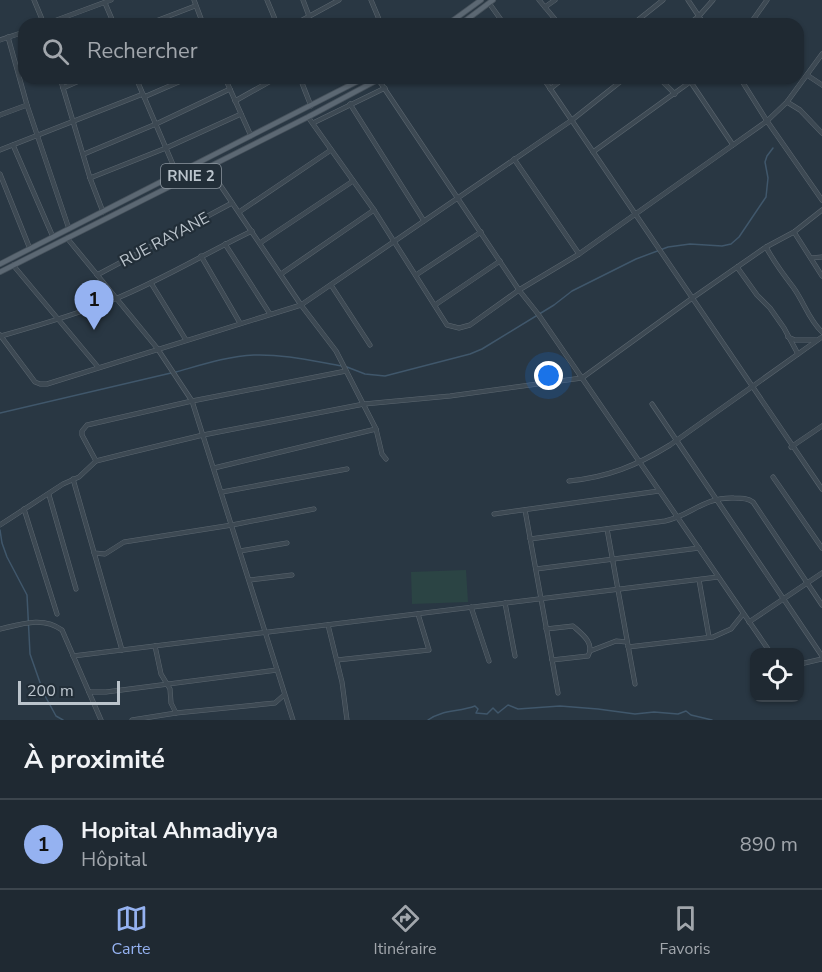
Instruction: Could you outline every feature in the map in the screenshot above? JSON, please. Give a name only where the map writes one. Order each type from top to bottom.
[{"type":"main road","points":[[456,18],[481,0]]},
{"type":"main road","points":[[468,18],[491,2]]},
{"type":"main road","name":"RNIE 2","points":[[0,262],[177,175],[353,84]]},
{"type":"main road","name":"RNIE 2","points":[[0,272],[308,117],[368,84]]},
{"type":"street","points":[[34,0],[42,18]]},
{"type":"street","points":[[60,18],[111,0]]},
{"type":"street","points":[[194,0],[200,18]]},
{"type":"street","points":[[267,0],[274,18]]},
{"type":"street","points":[[303,0],[309,16]]},
{"type":"street","points":[[306,18],[338,0]]},
{"type":"street","points":[[371,0],[378,18]]},
{"type":"street","points":[[539,0],[554,18]]},
{"type":"street","points":[[545,8],[555,0]]},
{"type":"street","points":[[640,18],[663,0]]},
{"type":"street","points":[[688,0],[699,16]]},
{"type":"street","points":[[696,18],[713,0]]},
{"type":"street","points":[[754,18],[767,0]]},
{"type":"street","points":[[104,1],[111,18]]},
{"type":"street","points":[[491,2],[500,18]]},
{"type":"street","points":[[164,18],[195,6]]},
{"type":"street","points":[[0,40],[18,34]]},
{"type":"street","points":[[8,37],[18,73]]},
{"type":"street","points":[[804,79],[822,54]]},
{"type":"street","points":[[807,75],[822,85]]},
{"type":"street","points":[[21,84],[69,229]]},
{"type":"street","points":[[62,84],[90,178],[103,212]]},
{"type":"street","points":[[63,88],[72,84]]},
{"type":"street","points":[[139,84],[177,175]]},
{"type":"street","points":[[0,150],[173,84]]},
{"type":"street","points":[[228,84],[251,137]]},
{"type":"street","points":[[235,101],[265,84]]},
{"type":"street","points":[[302,84],[311,106]]},
{"type":"street","points":[[383,84],[519,290],[538,314],[767,648]]},
{"type":"street","points":[[547,84],[822,489]]},
{"type":"street","points":[[550,88],[556,84]]},
{"type":"street","points":[[252,231],[151,283],[116,298],[59,319],[0,335],[34,382],[40,384],[301,305],[572,120],[617,84]]},
{"type":"street","points":[[665,84],[675,94]]},
{"type":"street","points":[[593,152],[675,94],[685,84]]},
{"type":"street","points":[[692,84],[733,145]]},
{"type":"street","points":[[744,84],[822,200]]},
{"type":"street","points":[[308,117],[374,210],[447,325],[459,328],[470,325],[519,290],[579,254],[767,121],[787,102],[800,84]]},
{"type":"street","points":[[313,123],[385,88]]},
{"type":"street","points":[[84,154],[156,124],[230,89]]},
{"type":"street","points":[[787,102],[800,110],[822,133]]},
{"type":"street","points":[[350,104],[424,221]]},
{"type":"street","points":[[0,115],[27,105]]},
{"type":"street","points":[[90,178],[166,148],[241,114]]},
{"type":"street","points":[[14,145],[53,237]]},
{"type":"street","points":[[239,212],[332,150]]},
{"type":"street","points":[[514,159],[579,254]]},
{"type":"street","points":[[208,167],[301,305],[336,351],[376,429],[382,454],[386,459]]},
{"type":"street","points":[[0,174],[30,249]]},
{"type":"street","points":[[260,243],[353,181]]},
{"type":"street","name":"RUE RAYANE","points":[[97,274],[232,202]]},
{"type":"street","points":[[281,274],[374,210]]},
{"type":"street","points":[[0,525],[83,474],[96,461],[203,435],[364,404],[450,396],[582,378],[736,267],[794,232],[822,210]]},
{"type":"street","points":[[416,275],[481,232]]},
{"type":"street","points":[[794,232],[822,276]]},
{"type":"street","points":[[67,238],[157,348],[192,401],[293,720]]},
{"type":"street","points":[[225,243],[270,314]]},
{"type":"street","points":[[766,247],[816,327],[822,332]]},
{"type":"street","points":[[201,256],[241,323]]},
{"type":"street","points":[[811,258],[822,257]]},
{"type":"street","points":[[435,305],[500,261]]},
{"type":"street","points":[[13,265],[98,367]]},
{"type":"street","points":[[736,267],[770,308],[798,354]]},
{"type":"street","points":[[151,283],[186,339]]},
{"type":"street","points":[[331,285],[370,345]]},
{"type":"street","points":[[788,337],[795,340],[820,339]]},
{"type":"street","points":[[569,481],[595,478],[626,469],[648,458],[820,339]]},
{"type":"street","points":[[96,461],[82,435],[82,431],[87,426],[192,401],[346,371]]},
{"type":"street","points":[[652,404],[822,657],[804,663]]},
{"type":"street","points":[[792,447],[822,426]]},
{"type":"street","points":[[214,468],[376,429]]},
{"type":"street","points":[[222,492],[347,469]]},
{"type":"street","points":[[773,477],[822,548]]},
{"type":"street","points":[[73,479],[122,650]]},
{"type":"street","points":[[494,514],[659,491]]},
{"type":"street","points":[[49,495],[76,589]]},
{"type":"street","points":[[530,539],[678,518],[699,505],[716,499],[749,500],[753,502],[822,605]]},
{"type":"street","points":[[94,553],[105,554],[124,542],[232,525],[314,508]]},
{"type":"street","points":[[24,509],[57,614]]},
{"type":"street","points":[[525,510],[558,693]]},
{"type":"street","points":[[607,529],[635,684]]},
{"type":"street","points":[[240,550],[287,543]]},
{"type":"street","points":[[536,569],[699,548]]},
{"type":"street","points":[[749,622],[822,573]]},
{"type":"street","points":[[250,580],[292,575]]},
{"type":"street","points":[[73,656],[718,577]]},
{"type":"street","points":[[699,580],[709,637]]},
{"type":"street","points":[[505,603],[515,656]]},
{"type":"street","points":[[471,607],[489,661]]},
{"type":"street","points":[[338,660],[429,650],[418,614]]},
{"type":"street","points":[[552,660],[588,656],[591,651],[616,642],[628,644],[709,637],[731,629],[743,614]]},
{"type":"street","points":[[0,629],[30,622],[51,623],[62,630],[101,720]]},
{"type":"street","points":[[328,625],[338,660],[348,720]]},
{"type":"street","points":[[546,628],[573,626],[589,641],[591,651]]},
{"type":"street","points":[[155,646],[161,674],[170,689],[171,703],[176,713]]},
{"type":"street","points":[[89,692],[106,692],[277,670]]},
{"type":"street","points":[[132,720],[275,703],[285,694]]},
{"type":"green space","points":[[466,570],[468,602],[412,604],[411,572]]},
{"type":"waterway","points":[[347,367],[365,374],[385,376],[470,354],[554,305],[572,291],[636,259],[668,247],[690,244],[722,246],[731,244],[739,237],[766,197],[768,178],[765,162],[773,148]]},
{"type":"waterway","points":[[176,372],[224,359],[254,355],[287,357],[342,366]]},
{"type":"waterway","points":[[0,413],[171,373]]},
{"type":"waterway","points":[[0,530],[7,557],[27,595],[30,654],[44,694],[56,716],[63,720]]},
{"type":"waterway","points":[[428,720],[439,714],[475,706],[478,709],[476,713],[487,714],[493,708],[498,713],[508,705],[518,709],[560,706],[635,714],[654,712],[678,714],[686,711],[691,715],[712,720]]},
{"type":"place","name":"Hopital Ahmadiyya","points":[[94,330]]}]
